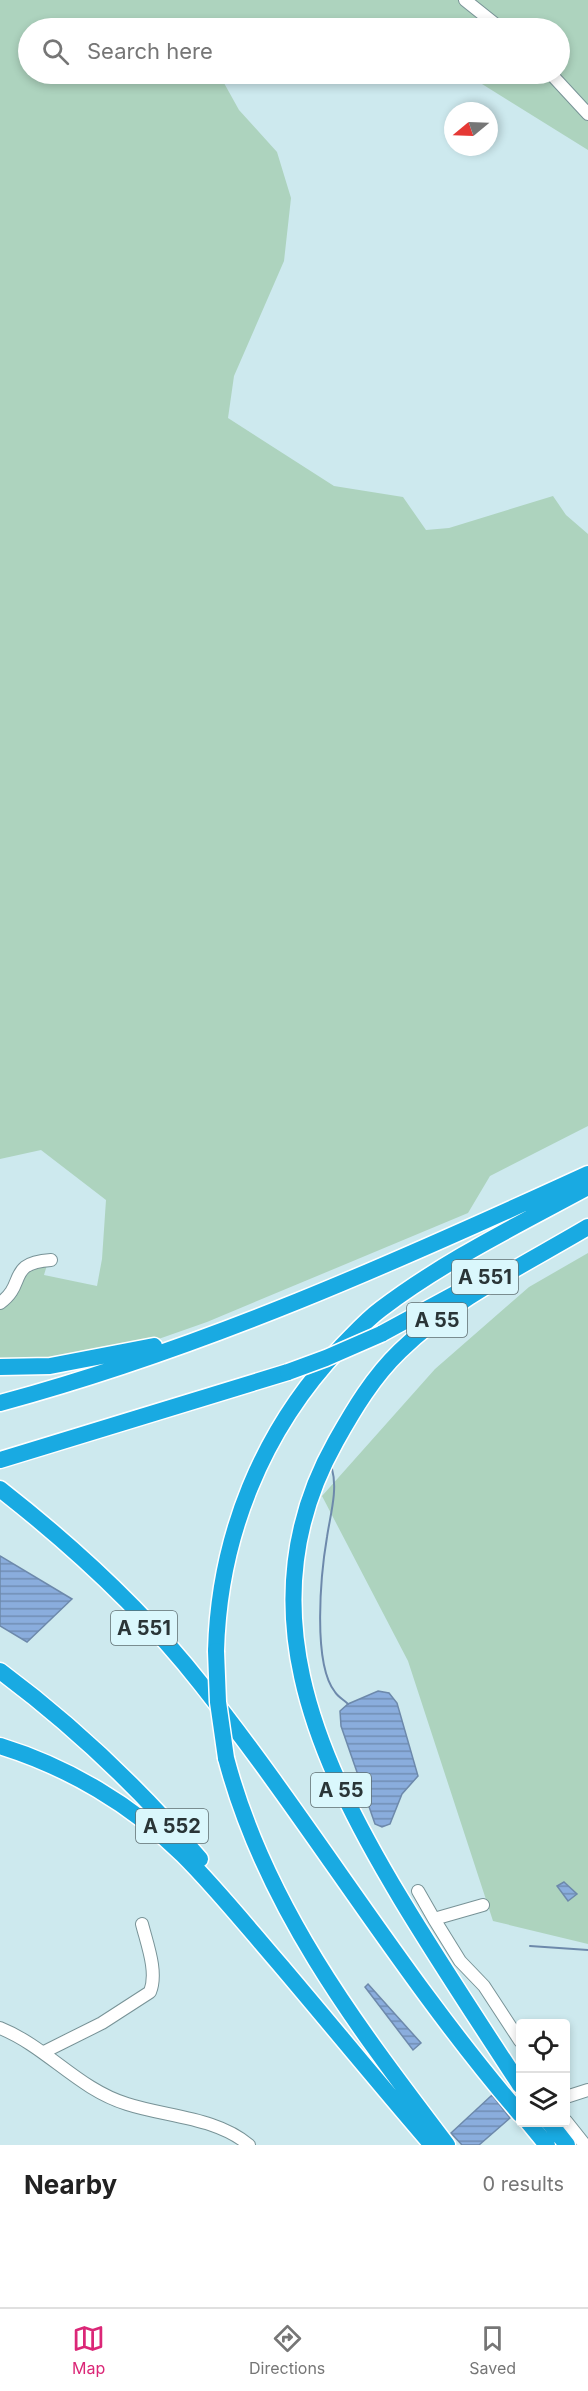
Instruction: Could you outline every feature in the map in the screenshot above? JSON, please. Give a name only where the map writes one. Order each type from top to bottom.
[{"type":"highway","name":"A 551","points":[[0,1403],[133,1364],[267,1315],[446,1239],[588,1174]]},
{"type":"highway","name":"A 55","points":[[447,2145],[346,2007],[292,1921],[254,1845],[226,1758],[218,1702],[216,1651],[220,1597],[233,1533],[255,1473],[279,1427],[322,1367],[379,1311],[422,1281],[468,1252],[588,1187]]},
{"type":"highway","name":"A 551","points":[[0,1460],[288,1372],[326,1358],[381,1335],[588,1217]]},
{"type":"highway","name":"A 55","points":[[516,2079],[425,1939],[374,1853],[337,1783],[318,1737],[302,1678],[295,1630],[294,1579],[306,1516],[319,1475],[343,1427],[369,1386],[398,1352],[429,1325],[476,1293],[588,1227]]},
{"type":"highway","points":[[0,1367],[50,1366],[143,1349],[267,1315]]},
{"type":"highway","points":[[0,1489],[91,1564],[138,1612],[201,1684],[270,1775],[385,1938],[516,2109]]},
{"type":"highway","name":"A 551","points":[[0,1498],[62,1547],[121,1603],[270,1775]]},
{"type":"highway","name":"A 552","points":[[0,1671],[85,1739],[160,1812],[206,1865],[316,2007]]},
{"type":"highway","name":"A 552","points":[[0,1746],[80,1779],[158,1832],[208,1882],[432,2145]]},
{"type":"highway","points":[[532,2127],[547,2145]]},
{"type":"highway","points":[[553,2127],[567,2145]]},
{"type":"street","points":[[465,0],[488,18]]},
{"type":"street","points":[[560,84],[588,114]]},
{"type":"street","points":[[0,1303],[11,1293],[23,1267],[29,1263],[51,1260]]},
{"type":"street","points":[[418,1891],[460,1961],[484,1986],[516,2035]]},
{"type":"street","points":[[434,1919],[483,1905]]},
{"type":"street","points":[[44,2052],[102,2023],[150,1992],[153,1976],[142,1924]]},
{"type":"street","points":[[0,2028],[29,2042],[66,2071],[106,2096],[126,2104],[222,2128],[249,2145]]},
{"type":"street","points":[[570,2096],[588,2091]]},
{"type":"street","points":[[570,2126],[585,2145]]},
{"type":"green space","points":[[0,0],[588,0],[588,150],[482,84],[570,84],[570,18],[18,18],[18,84],[225,84],[239,110],[277,152],[291,198],[284,261],[234,376],[228,418],[334,486],[403,497],[426,530],[449,528],[553,496],[566,515],[588,534],[588,1126],[490,1176],[468,1213],[207,1322],[150,1342],[47,1358],[0,1359],[0,1306],[21,1272],[47,1265],[44,1275],[97,1286],[102,1259],[106,1200],[41,1150],[0,1159]]},
{"type":"green space","points":[[588,1253],[588,1944],[493,1921],[408,1661],[322,1496],[435,1369],[529,1287]]},
{"type":"water","points":[[0,1556],[72,1599],[27,1642],[0,1626]]},
{"type":"water","points":[[378,1691],[389,1693],[397,1703],[418,1776],[402,1794],[390,1824],[382,1827],[375,1824],[341,1726],[340,1711],[348,1704]]},
{"type":"water","points":[[564,1882],[577,1894],[568,1901],[557,1886]]},
{"type":"water","points":[[368,1984],[421,2043],[413,2050],[365,1987]]},
{"type":"water","points":[[492,2095],[510,2118],[479,2145],[462,2145],[451,2133]]},
{"type":"waterway","points":[[332,1469],[334,1494],[322,1572],[321,1639],[328,1678],[336,1694],[348,1704]]},
{"type":"waterway","points":[[530,1946],[588,1950]]}]
